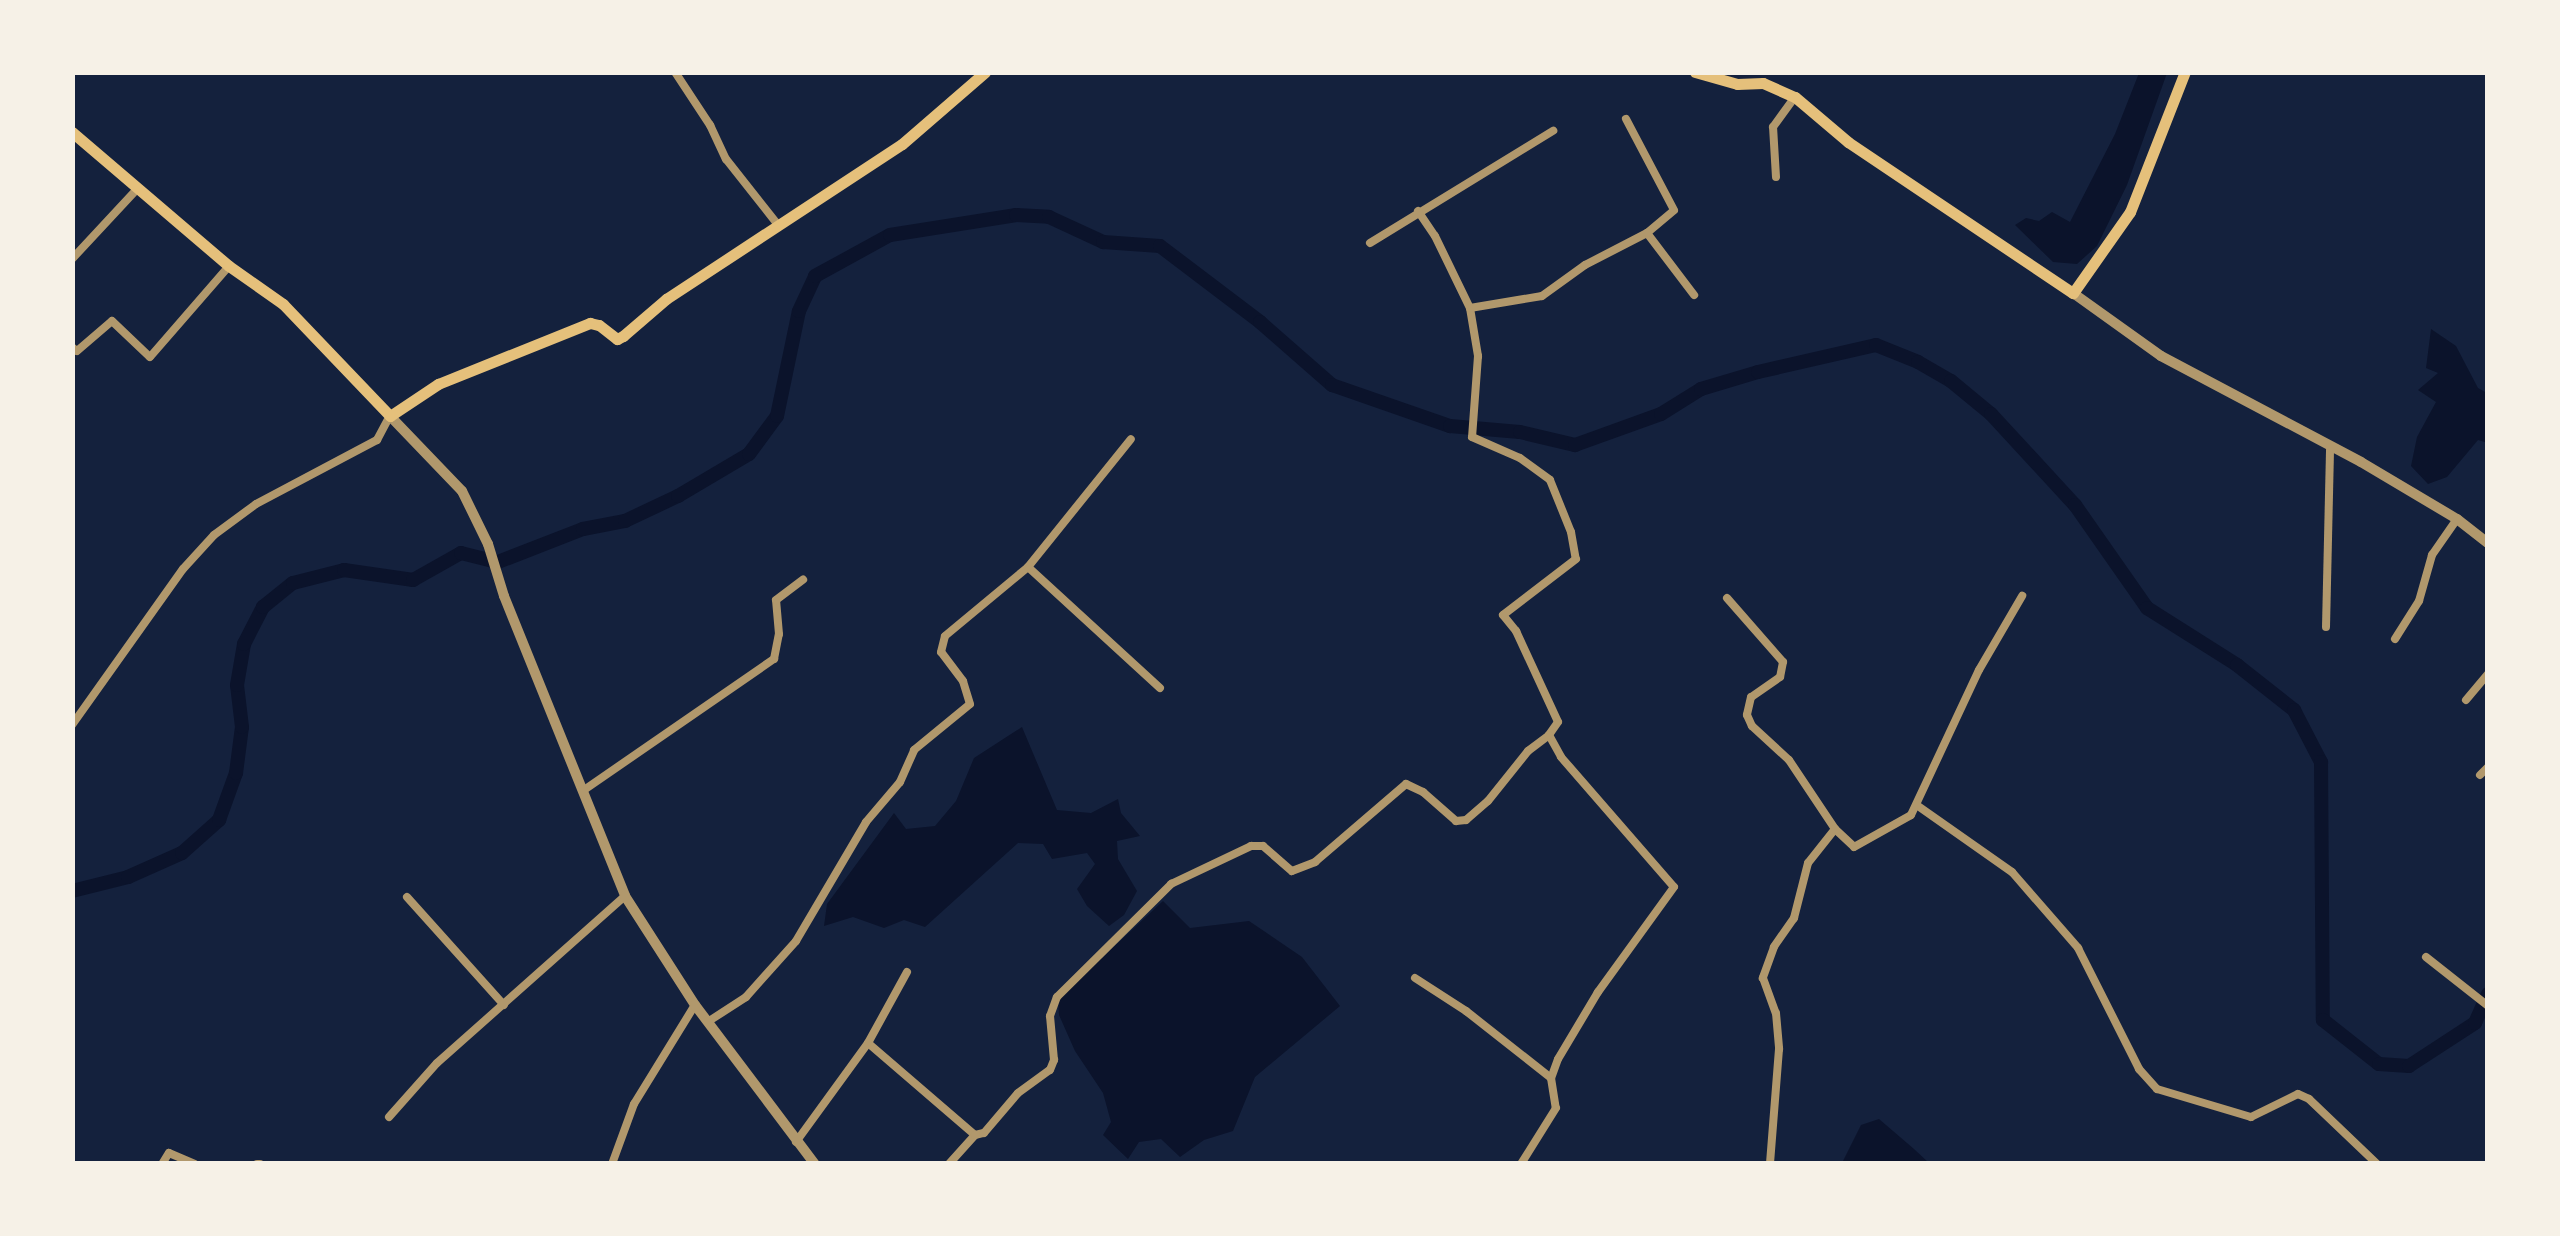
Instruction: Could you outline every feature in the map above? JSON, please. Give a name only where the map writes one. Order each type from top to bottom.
[{"type":"main road","points":[[72,132],[319,337],[390,416],[438,384],[590,324],[600,325],[617,339],[624,336],[666,300],[902,144],[984,72]]},
{"type":"main road","points":[[1694,72],[1737,84],[1763,83],[1795,97],[1848,142],[2073,293],[2130,212],[2186,72]]},
{"type":"street","points":[[675,72],[710,125],[726,159],[779,226]]},
{"type":"street","points":[[1776,177],[1773,127],[1795,97]]},
{"type":"street","points":[[1470,308],[1542,296],[1585,265],[1647,233],[1674,210],[1626,119]]},
{"type":"street","points":[[1370,244],[1553,131]]},
{"type":"street","points":[[72,260],[137,189]]},
{"type":"street","points":[[948,1164],[975,1135],[984,1133],[1018,1093],[1050,1070],[1054,1060],[1050,1016],[1057,996],[1170,884],[1250,846],[1268,849],[1292,871],[1315,862],[1406,784],[1424,792],[1456,821],[1466,820],[1558,722],[1516,631],[1503,615],[1576,559],[1571,532],[1550,480],[1520,458],[1472,437],[1478,356],[1470,308],[1436,236],[1418,211]]},
{"type":"street","points":[[1647,233],[1694,295]]},
{"type":"street","points":[[72,346],[77,351],[112,321],[150,357],[229,266]]},
{"type":"street","points":[[2073,293],[2162,356],[2457,520],[2488,543]]},
{"type":"street","points":[[72,725],[183,568],[214,534],[256,504],[378,440],[390,416],[462,491],[488,544],[504,596],[625,896],[694,1006],[814,1164]]},
{"type":"street","points":[[709,1021],[746,997],[796,942],[866,822],[900,782],[914,750],[970,704],[970,694],[940,652],[940,643],[1028,567],[1131,439]]},
{"type":"street","points":[[2326,627],[2330,449]]},
{"type":"street","points":[[2394,638],[2419,601],[2432,555],[2457,520]]},
{"type":"street","points":[[1028,567],[1160,688]]},
{"type":"street","points":[[584,790],[774,659],[779,648],[776,600],[803,580]]},
{"type":"street","points":[[1727,598],[1783,662],[1780,677],[1751,696],[1746,715],[1752,726],[1789,760],[1835,829],[1854,847],[1911,816],[1918,806],[1925,780],[1979,670],[2022,596]]},
{"type":"street","points":[[2466,700],[2488,674]]},
{"type":"street","points":[[1521,1164],[1556,1108],[1551,1078],[1598,992],[1674,887],[1560,757],[1549,735]]},
{"type":"street","points":[[2480,775],[2488,768]]},
{"type":"street","points":[[1918,806],[2012,872],[2078,948],[2139,1069],[2156,1090],[2250,1117],[2298,1094],[2309,1098],[2350,1143],[2376,1164]]},
{"type":"street","points":[[1770,1164],[1779,1050],[1776,1013],[1763,978],[1774,946],[1794,918],[1808,863],[1835,829]]},
{"type":"street","points":[[389,1117],[437,1063],[625,896]]},
{"type":"street","points":[[407,897],[504,1005]]},
{"type":"street","points":[[2426,957],[2488,1006]]},
{"type":"street","points":[[796,1142],[868,1043],[906,972]]},
{"type":"street","points":[[1414,978],[1466,1011],[1551,1078]]},
{"type":"street","points":[[612,1164],[634,1104],[694,1006]]},
{"type":"street","points":[[868,1043],[975,1135]]},
{"type":"street","points":[[162,1164],[169,1153],[202,1164]]},
{"type":"water","points":[[2139,73],[2167,73],[2127,185],[2097,246],[2077,264],[2053,262],[2015,225],[2026,218],[2039,221],[2052,212],[2070,222],[2115,134]]},
{"type":"water","points":[[2431,329],[2456,346],[2478,388],[2487,393],[2488,443],[2478,440],[2447,477],[2428,484],[2411,466],[2417,437],[2436,402],[2418,390],[2438,373],[2426,368]]},
{"type":"water","points":[[1022,727],[1057,810],[1091,813],[1118,799],[1121,813],[1140,836],[1117,841],[1118,859],[1137,891],[1124,915],[1109,926],[1087,906],[1077,889],[1095,864],[1087,853],[1052,859],[1043,844],[1018,843],[925,927],[904,920],[884,928],[853,917],[824,926],[827,904],[894,813],[906,829],[935,826],[956,801],[974,758]]},
{"type":"water","points":[[1163,901],[1190,928],[1249,921],[1302,957],[1340,1006],[1255,1077],[1233,1131],[1204,1140],[1180,1157],[1161,1139],[1139,1142],[1128,1159],[1103,1135],[1111,1122],[1103,1093],[1075,1051],[1059,1015],[1058,999]]},
{"type":"water","points":[[1879,1119],[1929,1163],[1842,1163],[1861,1125]]},
{"type":"waterway","points":[[72,891],[128,877],[182,853],[219,820],[236,773],[242,727],[237,685],[244,644],[263,607],[293,583],[344,570],[413,580],[461,553],[498,562],[583,529],[625,521],[678,496],[749,454],[777,416],[799,311],[815,276],[890,235],[1016,215],[1049,217],[1103,242],[1160,246],[1260,322],[1332,385],[1450,426],[1520,432],[1575,445],[1661,414],[1701,389],[1758,372],[1876,345],[1918,362],[1951,381],[1991,414],[2075,505],[2147,608],[2237,665],[2294,710],[2321,762],[2323,1020],[2379,1064],[2409,1066],[2475,1023],[2488,994]]}]
